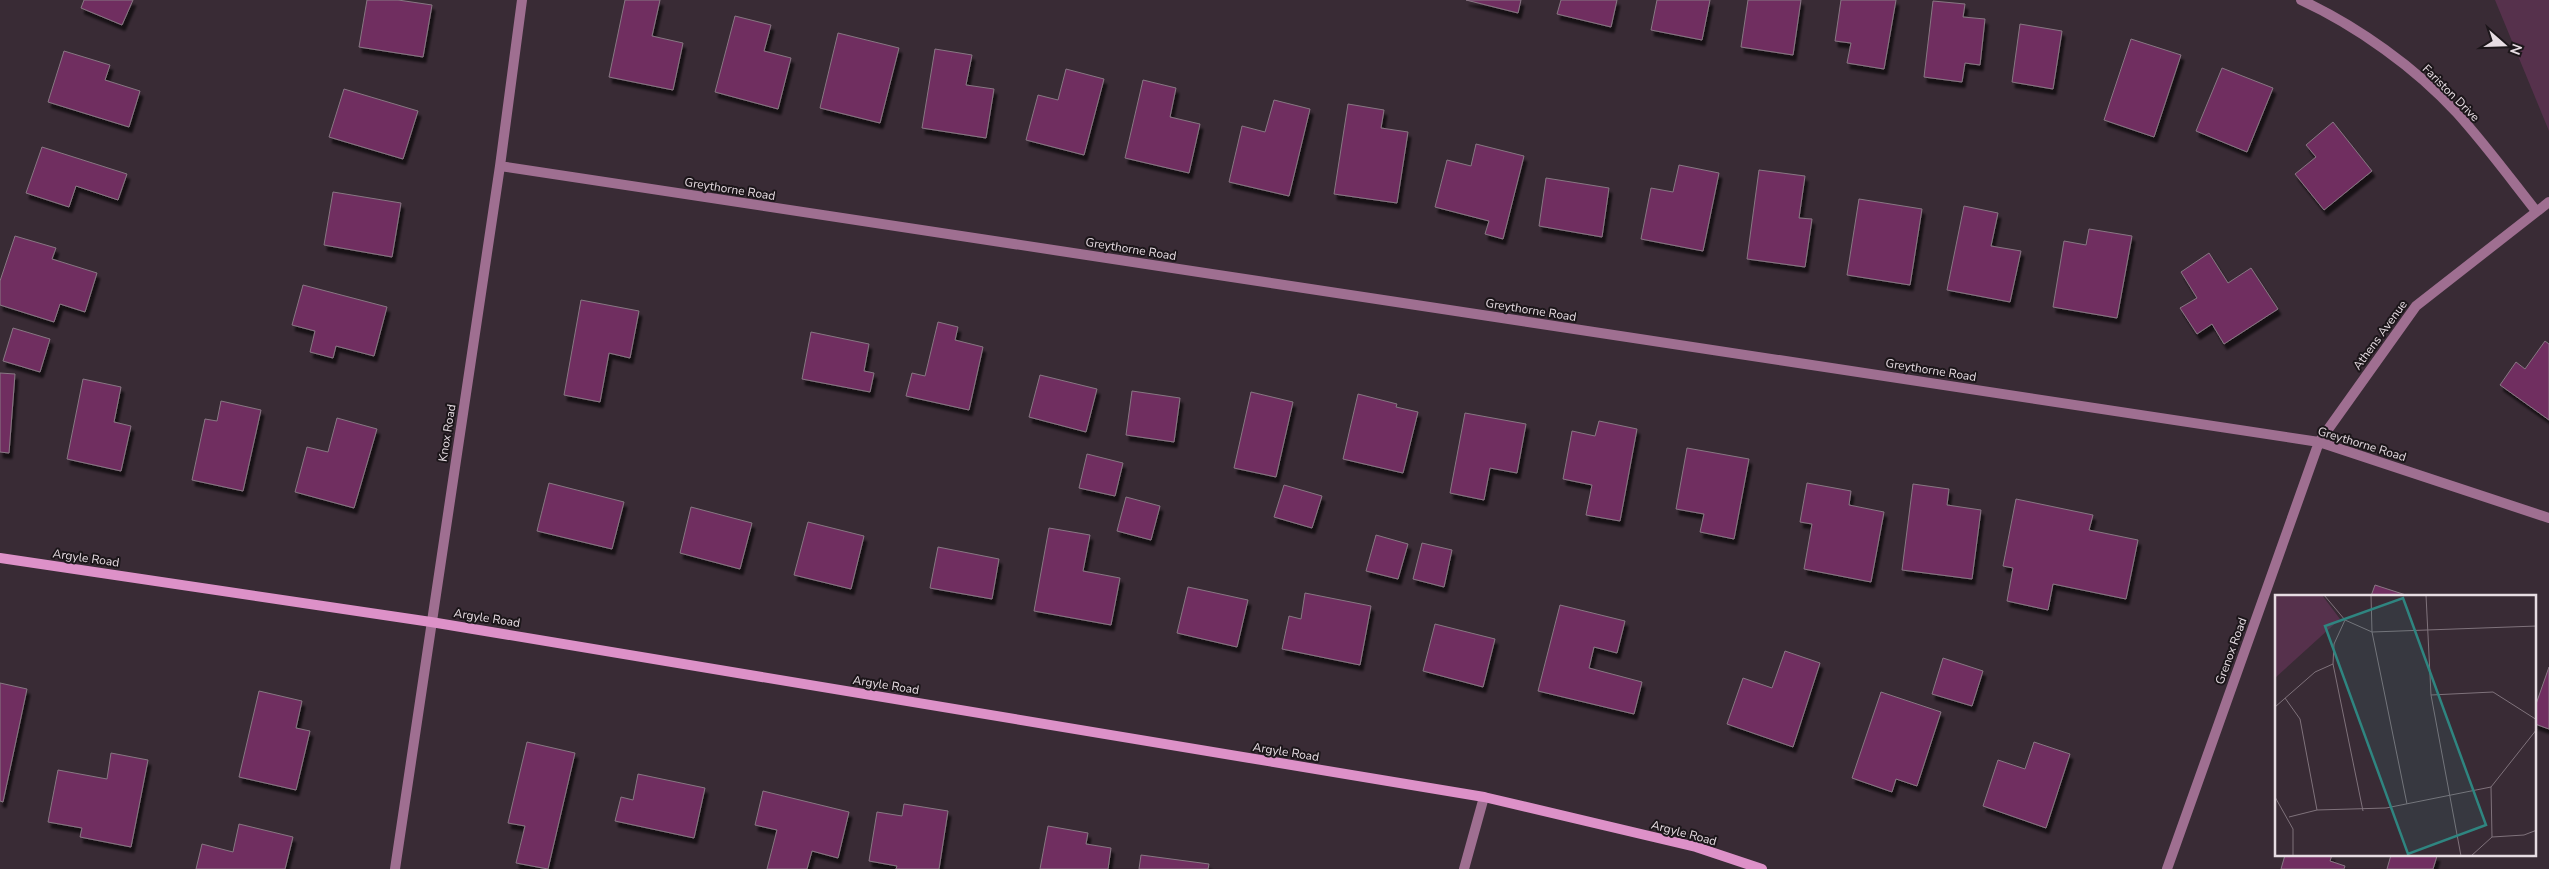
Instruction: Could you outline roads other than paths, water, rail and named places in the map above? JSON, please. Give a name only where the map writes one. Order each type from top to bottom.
[{"type":"street","name":"Knox Road","points":[[395,869],[500,166],[522,0]]},
{"type":"street","name":"Fariston Drive","points":[[2302,0],[2335,16],[2418,75],[2456,113],[2536,211]]},
{"type":"street","name":"Greythorne Road","points":[[500,166],[2318,442],[2549,518]]},
{"type":"street","name":"Athens Avenue","points":[[2318,442],[2416,306],[2549,202]]},
{"type":"street","name":"Grenox Road","points":[[2167,869],[2318,442]]},
{"type":"street","name":"Argyle Road","points":[[0,558],[431,622],[1484,797],[1696,847],[1762,869]]},
{"type":"street","points":[[1464,869],[1484,797]]}]
